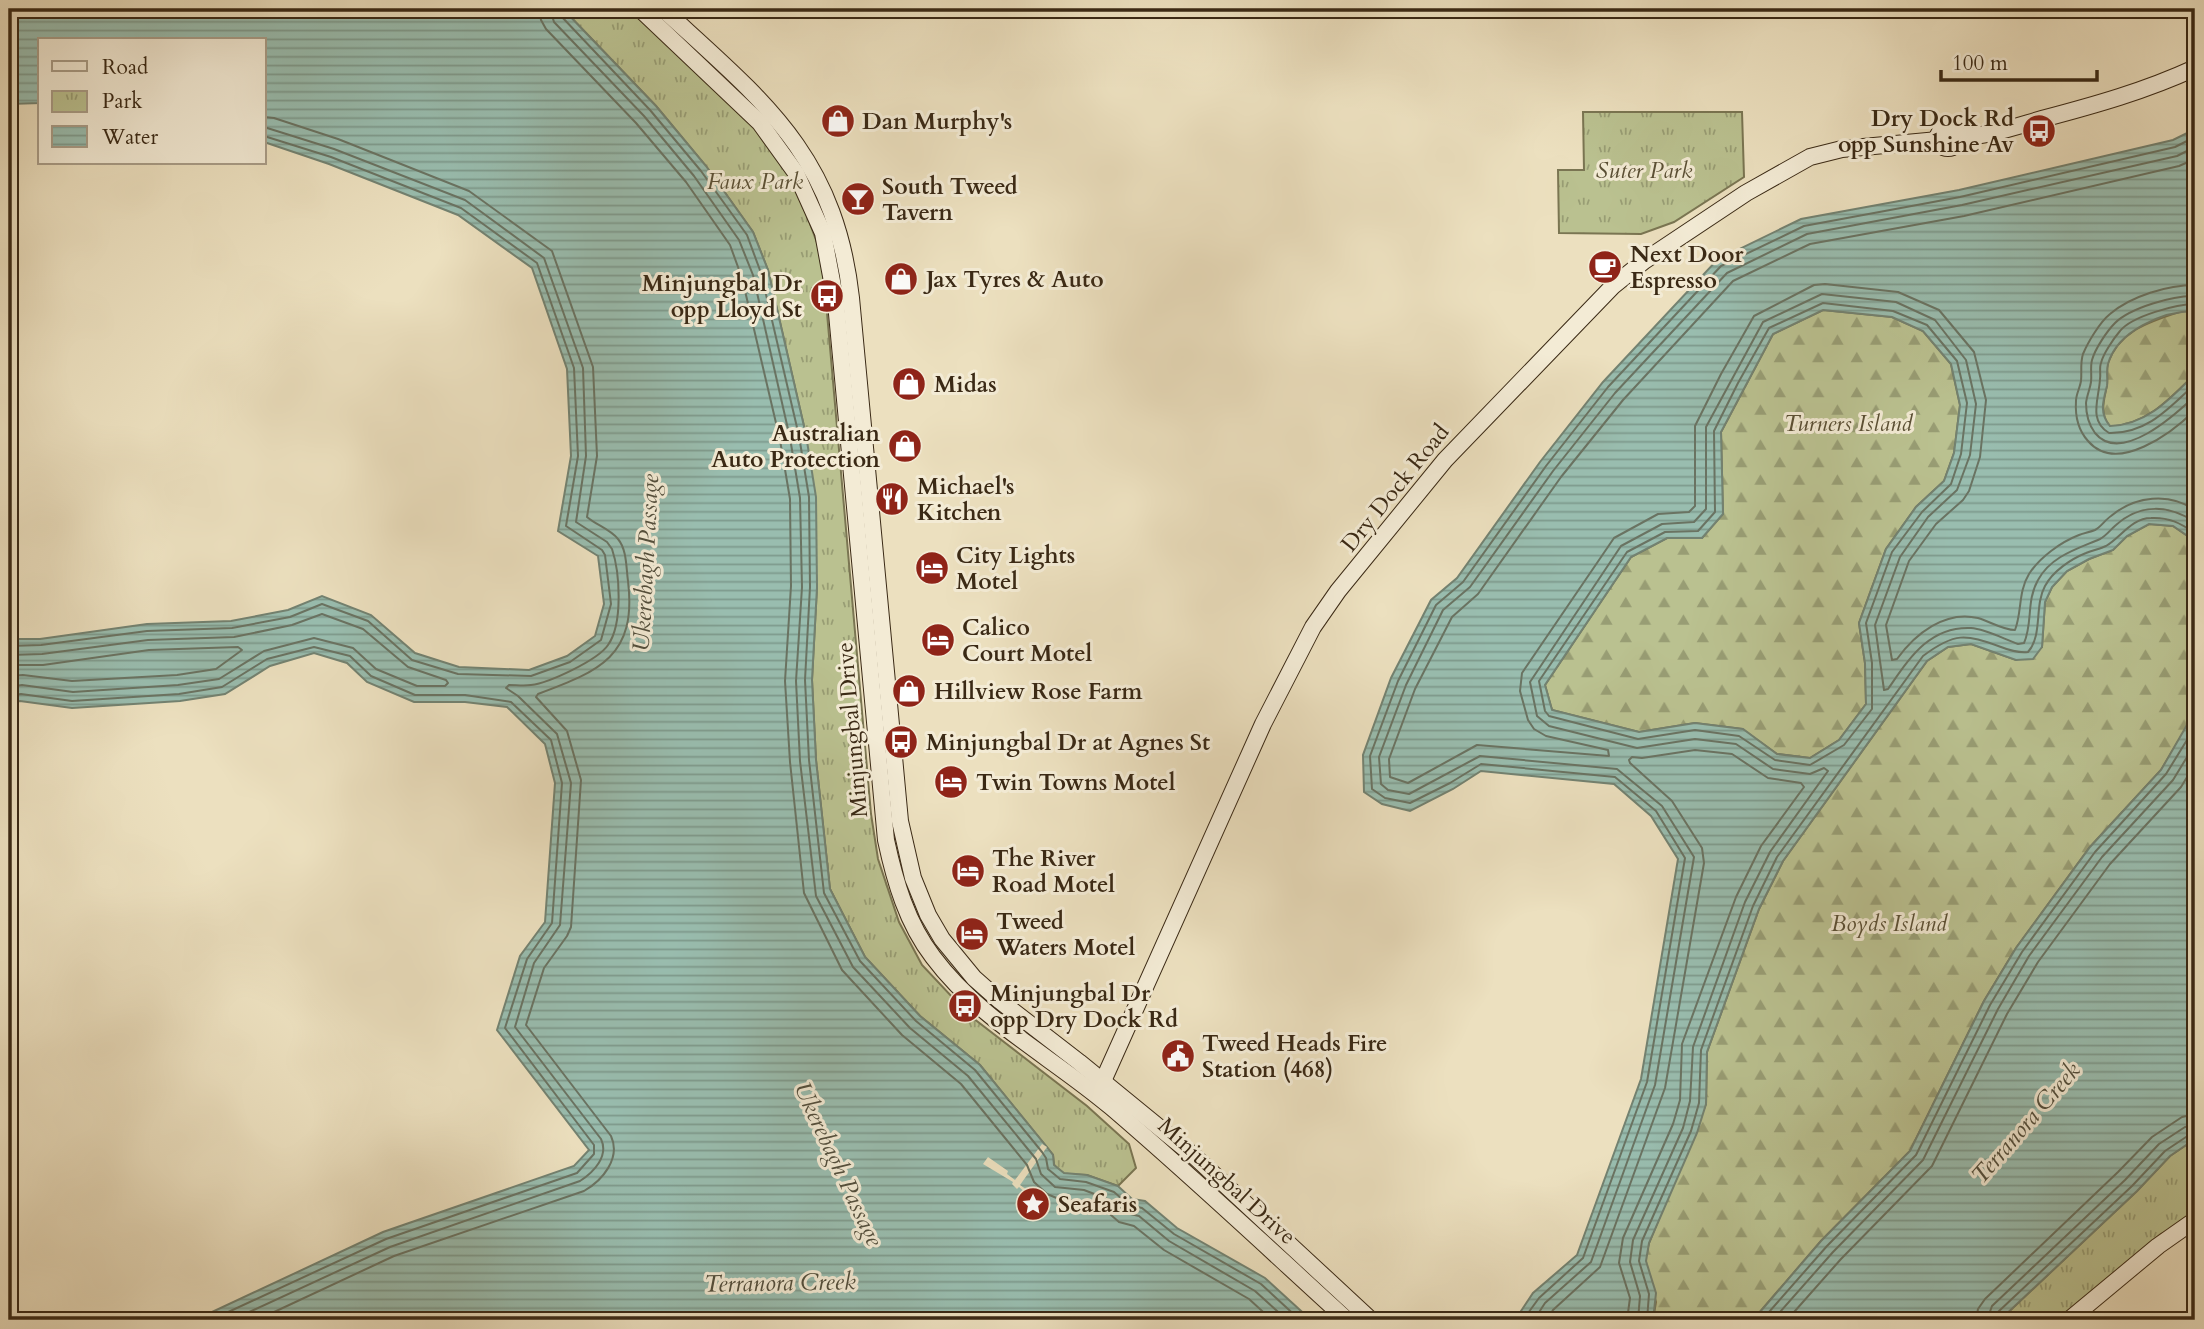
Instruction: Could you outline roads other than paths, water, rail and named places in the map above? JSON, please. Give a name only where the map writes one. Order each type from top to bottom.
[{"type":"main road","name":"Minjungbal Drive","points":[[640,9],[760,123],[796,173],[822,233],[835,296],[886,840],[902,901],[927,948],[963,992],[982,1010],[1098,1087],[1194,1156],[1371,1320]]},
{"type":"main road","name":"Minjungbal Drive","points":[[663,9],[764,102],[788,130],[807,158],[825,193],[845,254],[900,821],[920,898],[942,939],[974,978],[1098,1087],[1347,1320]]},
{"type":"main road","name":"Dry Dock Road","points":[[1098,1087],[1301,646],[1338,591],[1445,460],[1613,286],[1644,261],[1746,193],[1793,165],[1822,153],[1938,140],[1939,132],[1945,128],[1954,130],[1958,138],[1979,136],[2122,98],[2195,68]]},
{"type":"main road","points":[[2069,1320],[2158,1246],[2195,1220]]},
{"type":"main road","points":[[2079,1320],[2139,1271],[2195,1232]]},
{"type":"water","points":[[9,9],[563,9],[656,106],[706,166],[753,232],[768,270],[806,435],[816,497],[817,587],[812,680],[816,760],[830,889],[865,957],[920,1016],[980,1065],[1053,1155],[1054,1165],[1064,1173],[1087,1175],[1118,1186],[1132,1199],[1145,1201],[1177,1228],[1265,1278],[1311,1320],[195,1320],[383,1232],[574,1166],[589,1150],[497,1030],[520,956],[545,922],[555,783],[545,744],[507,707],[465,702],[414,702],[367,682],[347,663],[314,653],[270,666],[225,694],[180,701],[72,708],[20,701],[9,703],[9,639],[40,639],[147,624],[231,621],[288,610],[322,596],[371,615],[415,653],[459,667],[529,670],[567,656],[595,636],[604,604],[598,556],[558,531],[571,456],[567,369],[532,268],[458,215],[329,164],[266,143],[266,38],[38,38],[38,103],[9,104]]},
{"type":"water","points":[[2195,129],[2195,311],[2156,319],[2143,325],[2121,342],[2108,364],[2103,407],[2104,416],[2110,426],[2135,421],[2157,409],[2195,374],[2195,541],[2173,526],[2149,524],[2127,536],[2113,550],[2067,571],[2052,587],[2045,602],[2042,647],[2033,659],[2016,660],[1971,644],[1948,647],[1927,661],[1783,861],[1759,909],[1707,1052],[1706,1104],[1697,1133],[1649,1243],[1646,1261],[1656,1293],[1653,1320],[1515,1320],[1533,1293],[1577,1255],[1641,1079],[1678,859],[1651,816],[1614,784],[1481,771],[1410,811],[1382,804],[1364,792],[1363,755],[1391,678],[1431,600],[1457,578],[1540,462],[1603,382],[1717,260],[1801,219],[1959,190],[2173,140]],"holes":[[[1823,310],[1892,317],[1923,331],[1951,364],[1960,405],[1954,453],[1944,481],[1916,507],[1886,549],[1859,623],[1865,663],[1866,704],[1839,740],[1810,758],[1777,754],[1743,729],[1695,723],[1639,732],[1552,710],[1545,685],[1631,557],[1667,538],[1702,538],[1723,514],[1721,432],[1773,334]]]},
{"type":"water","name":"Terranora Creek","points":[[2195,711],[2195,1139],[2170,1156],[2137,1191],[2000,1320],[1753,1320],[1821,1241],[1910,1151],[1984,1001],[2016,948],[2090,847],[2161,770]]},
{"type":"place","name":"Dan Murphy's","points":[[838,121]]},
{"type":"place","name":"Dry Dock Rd opp Sunshine Av","points":[[2039,131]]},
{"type":"place","name":"South Tweed Tavern","points":[[858,199]]},
{"type":"place","name":"Next Door Espresso","points":[[1605,267]]},
{"type":"place","name":"Jax Tyres & Auto","points":[[901,279]]},
{"type":"place","name":"Minjungbal Dr opp Lloyd St","points":[[827,296]]},
{"type":"place","name":"Midas","points":[[909,384]]},
{"type":"place","name":"Australian Auto Protection","points":[[905,446]]},
{"type":"place","name":"Michael's Kitchen","points":[[892,499]]},
{"type":"place","name":"City Lights Motel","points":[[932,568]]},
{"type":"place","name":"Calico Court Motel","points":[[938,640]]},
{"type":"place","name":"Hillview Rose Farm","points":[[909,691]]},
{"type":"place","name":"Minjungbal Dr at Agnes St","points":[[901,742]]},
{"type":"place","name":"Twin Towns Motel","points":[[951,782]]},
{"type":"place","name":"The River Road Motel","points":[[968,871]]},
{"type":"place","name":"Tweed Waters Motel","points":[[972,934]]},
{"type":"place","name":"Minjungbal Dr opp Dry Dock Rd","points":[[965,1006]]},
{"type":"place","name":"Tweed Heads Fire Station (468)","points":[[1178,1056]]},
{"type":"place","name":"Seafaris","points":[[1033,1204]]},
{"type":"park label","name":"Suter Park","points":[[1644,170]]},
{"type":"park label","name":"Faux Park","points":[[755,181]]},
{"type":"park label","name":"Turners Island","points":[[1848,423]]},
{"type":"park label","name":"Boyds Island","points":[[1889,923]]},
{"type":"water label","name":"Ukerebagh Passage","points":[[646,563]]},
{"type":"water label","name":"Ukerebagh Passage","points":[[838,1164]]}]
